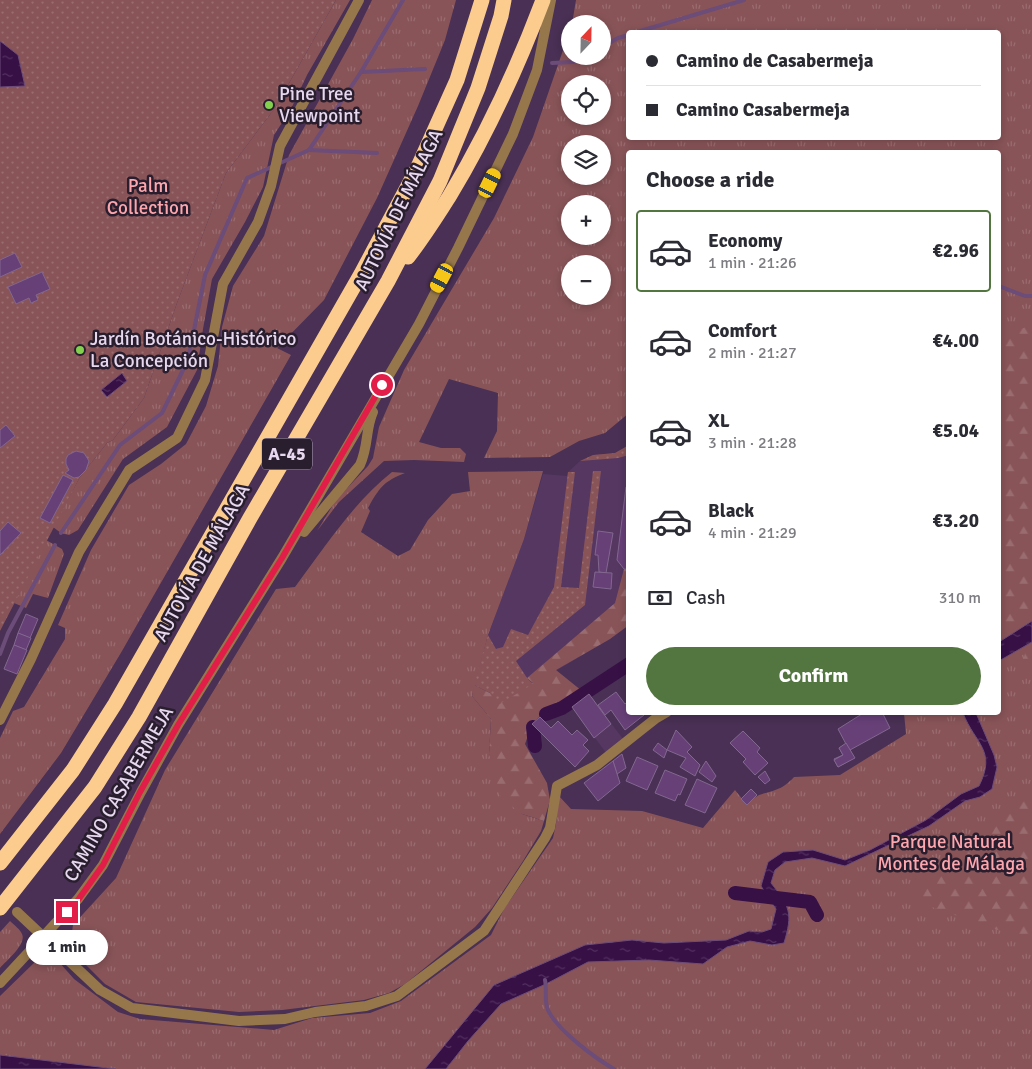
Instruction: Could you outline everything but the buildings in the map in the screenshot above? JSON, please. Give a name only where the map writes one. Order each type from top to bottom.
[{"type":"highway","name":"AUTOVÍA DE MÁLAGA","points":[[0,863],[73,770],[115,704],[361,274],[417,169],[457,80],[482,0]]},
{"type":"highway","name":"AUTOVÍA DE MÁLAGA","points":[[0,908],[95,787],[134,725],[250,518],[388,281],[440,181],[478,88],[501,16],[504,0]]},
{"type":"highway","points":[[388,281],[422,239],[465,170],[497,111],[543,0]]},
{"type":"street","points":[[0,720],[31,659],[79,552],[129,470],[177,438],[205,380],[223,284],[258,222],[271,186],[280,146],[359,0]]},
{"type":"street","points":[[282,558],[419,324],[458,248],[513,134],[537,70],[552,0]]},
{"type":"street","points":[[282,558],[360,465],[368,443],[368,422],[382,392],[380,389]]},
{"type":"street","name":"CAMINO CASABERMEJA","points":[[0,982],[78,900],[103,865],[140,792],[178,725],[282,558]]},
{"type":"street","points":[[17,912],[100,990],[132,1008],[239,1021],[285,1019],[315,1012],[366,1006],[397,996],[484,931],[550,828],[557,786],[597,766],[662,715]]},
{"type":"shaded area","points":[[626,447],[626,627],[610,639],[498,705],[474,685],[488,635],[524,539],[543,474],[567,476],[568,472],[580,461],[593,455],[615,453]]},
{"type":"shaded area","points":[[589,694],[623,739],[607,754],[572,707]]},
{"type":"green space","name":"Jardín Botánico-Histórico La Concepción","points":[[0,0],[336,0],[275,108],[226,173],[177,303],[144,398],[113,440],[107,443],[80,477],[0,631]]},
{"type":"green space","points":[[336,0],[350,0],[307,75],[291,109],[274,135],[263,187],[212,279],[197,370],[167,427],[123,459],[78,530],[69,535],[61,533],[53,527],[80,477],[107,443],[113,440],[144,398],[177,303],[226,173],[275,108]]},
{"type":"green space","points":[[372,0],[456,0],[445,40],[377,198],[324,300],[277,348],[291,355],[122,651],[61,753],[0,834],[0,738],[13,711],[24,707],[65,639],[65,628],[58,625],[91,550],[129,485],[161,464],[186,444],[206,406],[218,366],[222,327],[233,286],[264,236],[289,155],[353,39]]},
{"type":"green space","name":"Parque Natural Montes de Málaga","points":[[576,0],[1032,0],[1032,1069],[0,1069],[0,996],[36,961],[45,957],[59,962],[74,979],[118,1012],[140,1019],[274,1030],[312,1018],[370,1013],[401,1001],[491,935],[504,909],[553,838],[558,795],[571,809],[642,811],[703,828],[735,790],[747,805],[757,796],[782,787],[794,777],[840,775],[906,734],[904,715],[1001,715],[1001,150],[626,150],[626,416],[605,433],[579,441],[550,457],[484,458],[497,431],[498,393],[449,379],[419,442],[441,448],[460,448],[466,454],[464,462],[384,461],[339,502],[317,531],[336,500],[368,466],[373,458],[379,427],[404,370],[494,218],[533,137],[561,56],[561,65],[611,65],[611,15],[574,15]]},
{"type":"green space","points":[[1032,324],[1032,670],[1022,666],[1029,636],[1001,623],[1001,338]]},
{"type":"green space","points":[[626,447],[626,456],[580,461],[593,455],[615,453]]},
{"type":"green space","points":[[543,471],[524,539],[488,635],[472,696],[491,719],[489,754],[522,814],[544,821],[541,831],[492,908],[475,927],[405,984],[389,993],[364,1000],[282,1010],[239,1012],[136,1002],[105,984],[78,957],[71,939],[73,925],[116,878],[165,770],[276,589],[295,587],[352,511],[392,472],[405,473],[387,482],[375,495],[368,508],[370,511],[361,532],[398,556],[410,550],[428,520],[452,494],[470,491],[468,472]]},
{"type":"green space","points":[[593,471],[601,471],[585,605],[516,661],[533,684],[498,705],[490,693],[474,685],[488,635],[496,649],[503,647],[511,629],[528,635],[554,587],[568,472],[575,472],[561,587],[579,588]]},
{"type":"green space","points":[[46,540],[62,549],[64,554],[48,598],[33,594],[26,608],[14,603]]},
{"type":"green space","points":[[624,569],[626,569],[626,627],[610,639],[556,670],[582,691],[561,705],[544,712],[532,724],[525,744],[547,783],[550,800],[544,821],[522,814],[501,798],[489,754],[491,719],[472,696],[474,685],[490,693],[533,683],[527,678],[615,603]]},
{"type":"green space","points":[[1032,794],[1032,942],[909,899]]},
{"type":"green space","points":[[10,921],[20,930],[23,938],[22,943],[0,968],[0,932]]},
{"type":"water","points":[[0,41],[18,55],[25,86],[0,87]]},
{"type":"water","points":[[122,373],[127,381],[107,397],[101,390]]},
{"type":"water","points":[[1032,621],[1032,642],[1001,660],[1001,641]]},
{"type":"water","points":[[964,715],[977,715],[994,755],[997,767],[992,789],[980,797],[965,801],[929,826],[845,866],[812,858],[785,862],[775,870],[771,883],[782,898],[788,911],[789,917],[784,943],[772,945],[750,941],[727,947],[703,964],[649,960],[588,962],[546,984],[501,1004],[446,1069],[425,1069],[494,985],[585,945],[632,940],[664,943],[726,940],[749,931],[762,932],[771,929],[776,909],[761,886],[768,862],[783,852],[813,850],[845,860],[870,850],[926,820],[961,794],[979,786],[986,764],[985,755]]},
{"type":"water","points":[[0,1055],[116,1069],[0,1069]]},
{"type":"waterway","points":[[61,533],[120,445],[162,413],[183,370],[190,350],[205,275],[247,178],[309,150],[361,72],[403,0]]},
{"type":"waterway","points":[[644,30],[744,0]]},
{"type":"waterway","points":[[611,42],[626,36]]},
{"type":"waterway","points":[[552,63],[561,63]]},
{"type":"waterway","points":[[361,72],[425,69]]},
{"type":"waterway","points":[[309,150],[377,153]]},
{"type":"waterway","points":[[1001,287],[1025,296],[1032,296]]},
{"type":"waterway","points":[[0,654],[8,633],[55,545]]},
{"type":"waterway","points":[[546,714],[562,708],[626,666]]},
{"type":"waterway","points":[[533,727],[535,746]]},
{"type":"waterway","points":[[735,893],[810,902],[817,915]]},
{"type":"waterway","points":[[545,980],[547,1007],[559,1026],[577,1043],[614,1069]]},
{"type":"place","name":"Pine Tree Viewpoint","points":[[269,105]]},
{"type":"place","name":"Jardín Botánico-Histórico La Concepción","points":[[80,350]]},
{"type":"route","points":[[67,912],[103,865],[140,792],[178,725],[317,500],[382,385]]},
{"type":"park label","name":"Palm Collection","points":[[148,197]]}]
